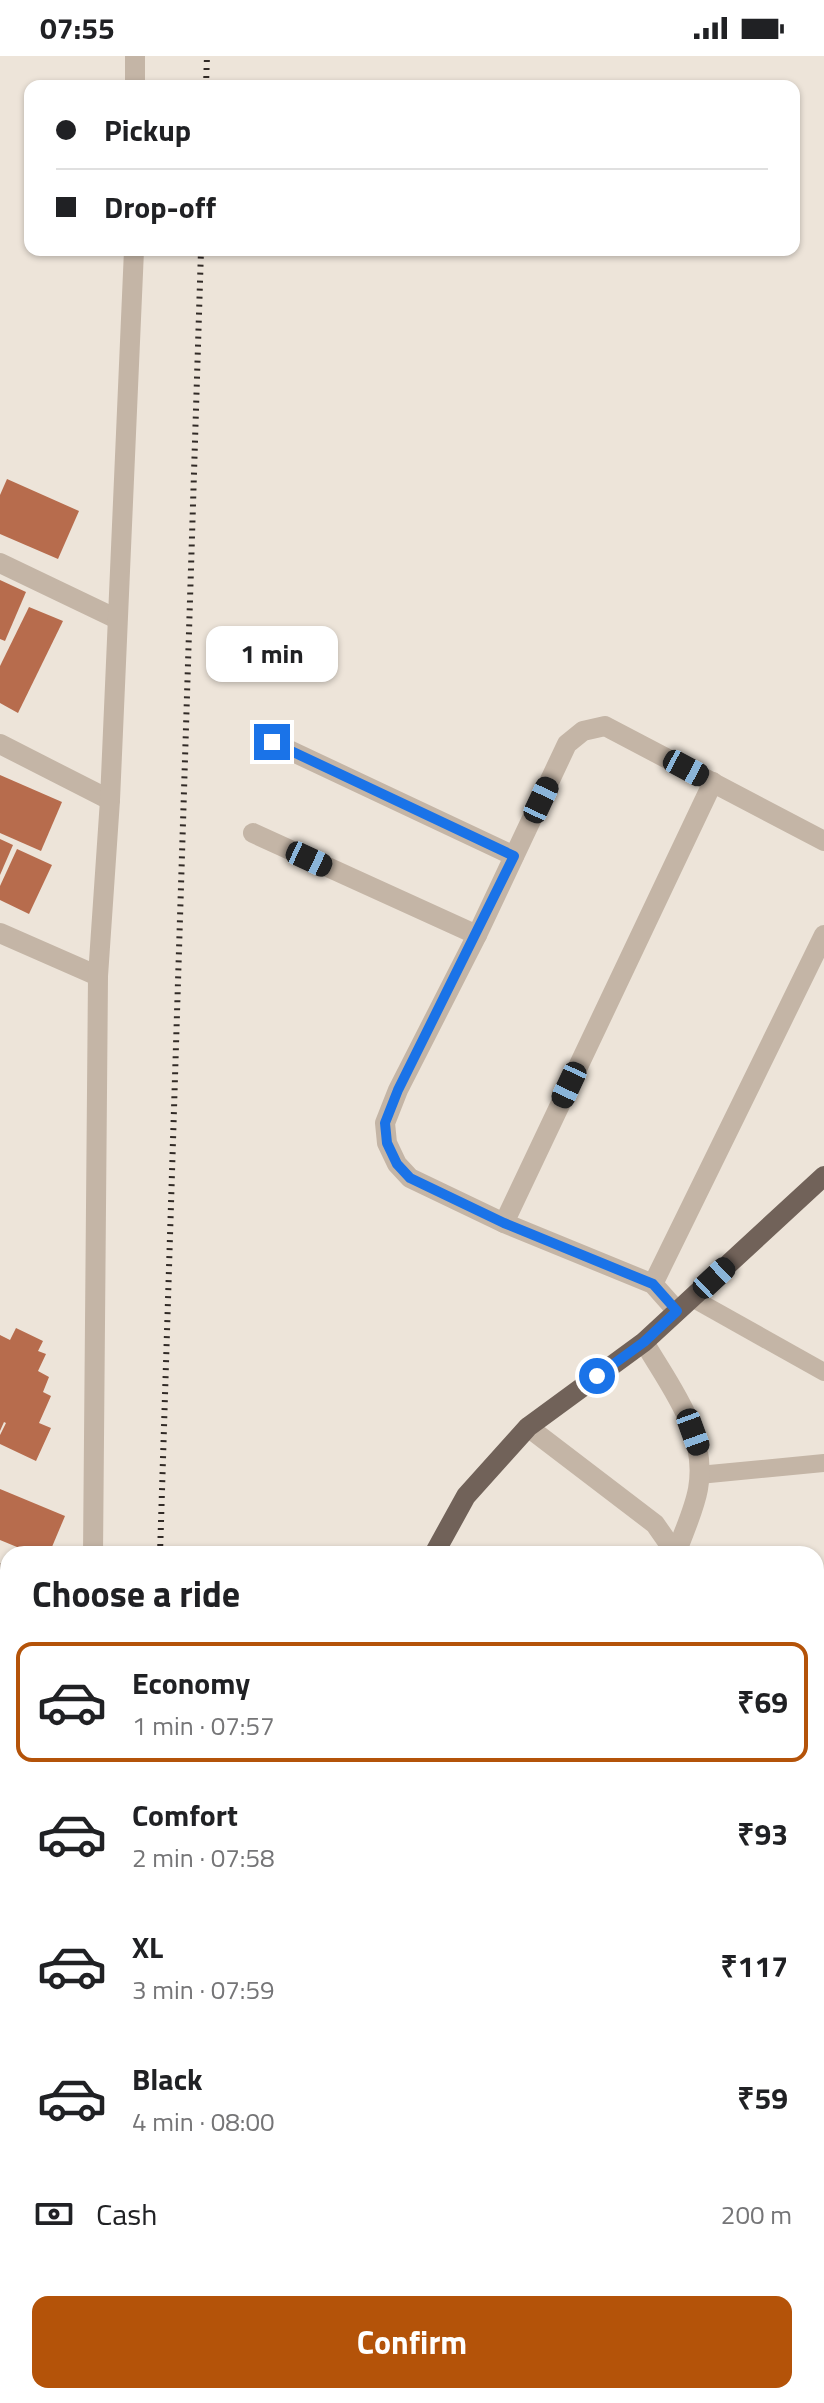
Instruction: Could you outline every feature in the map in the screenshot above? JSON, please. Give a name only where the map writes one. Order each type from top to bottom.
[{"type":"main road","points":[[438,1546],[466,1496],[528,1427],[644,1342],[824,1176]]},
{"type":"street","points":[[135,56],[135,80]]},
{"type":"street","points":[[93,1546],[98,976],[110,800],[134,256]]},
{"type":"street","points":[[0,563],[117,619]]},
{"type":"street","points":[[684,1305],[653,1284],[504,1223],[410,1178],[397,1164],[387,1143],[385,1123],[398,1090],[477,935],[567,744],[583,731],[605,726],[824,841]]},
{"type":"street","points":[[272,742],[514,856]]},
{"type":"street","points":[[0,744],[110,800]]},
{"type":"street","points":[[504,1223],[713,782]]},
{"type":"street","points":[[253,833],[477,935]]},
{"type":"street","points":[[0,933],[98,976]]},
{"type":"street","points":[[653,1284],[824,935]]},
{"type":"street","points":[[644,1342],[686,1412],[700,1452],[698,1490],[679,1546]]},
{"type":"street","points":[[528,1427],[655,1524],[670,1546]]},
{"type":"lane","points":[[684,1305],[824,1372]]},
{"type":"lane","points":[[699,1475],[824,1463]]},
{"type":"building","points":[[7,479],[79,511],[58,559],[0,534],[0,495]]},
{"type":"building","points":[[0,580],[26,592],[5,641],[0,639]]},
{"type":"building","points":[[29,607],[63,621],[18,713],[0,703],[0,666]]},
{"type":"building","points":[[0,775],[62,802],[41,851],[0,833]]},
{"type":"building","points":[[0,839],[13,845],[0,875]]},
{"type":"building","points":[[17,849],[52,865],[29,914],[0,900],[0,886]]},
{"type":"building","points":[[16,1328],[43,1341],[38,1351],[46,1354],[38,1371],[49,1377],[43,1392],[51,1396],[39,1423],[51,1428],[36,1461],[0,1444],[0,1435],[6,1423],[0,1431],[0,1335],[10,1340]]},
{"type":"building","points":[[0,1489],[65,1516],[52,1546],[15,1546],[0,1540]]},
{"type":"railway","points":[[206,80],[207,56]]},
{"type":"railway","points":[[160,1546],[201,256]]},
{"type":"route","points":[[272,742],[514,856],[398,1090],[385,1123],[387,1143],[397,1164],[410,1178],[504,1223],[653,1284],[677,1311],[644,1342],[597,1376]]}]
